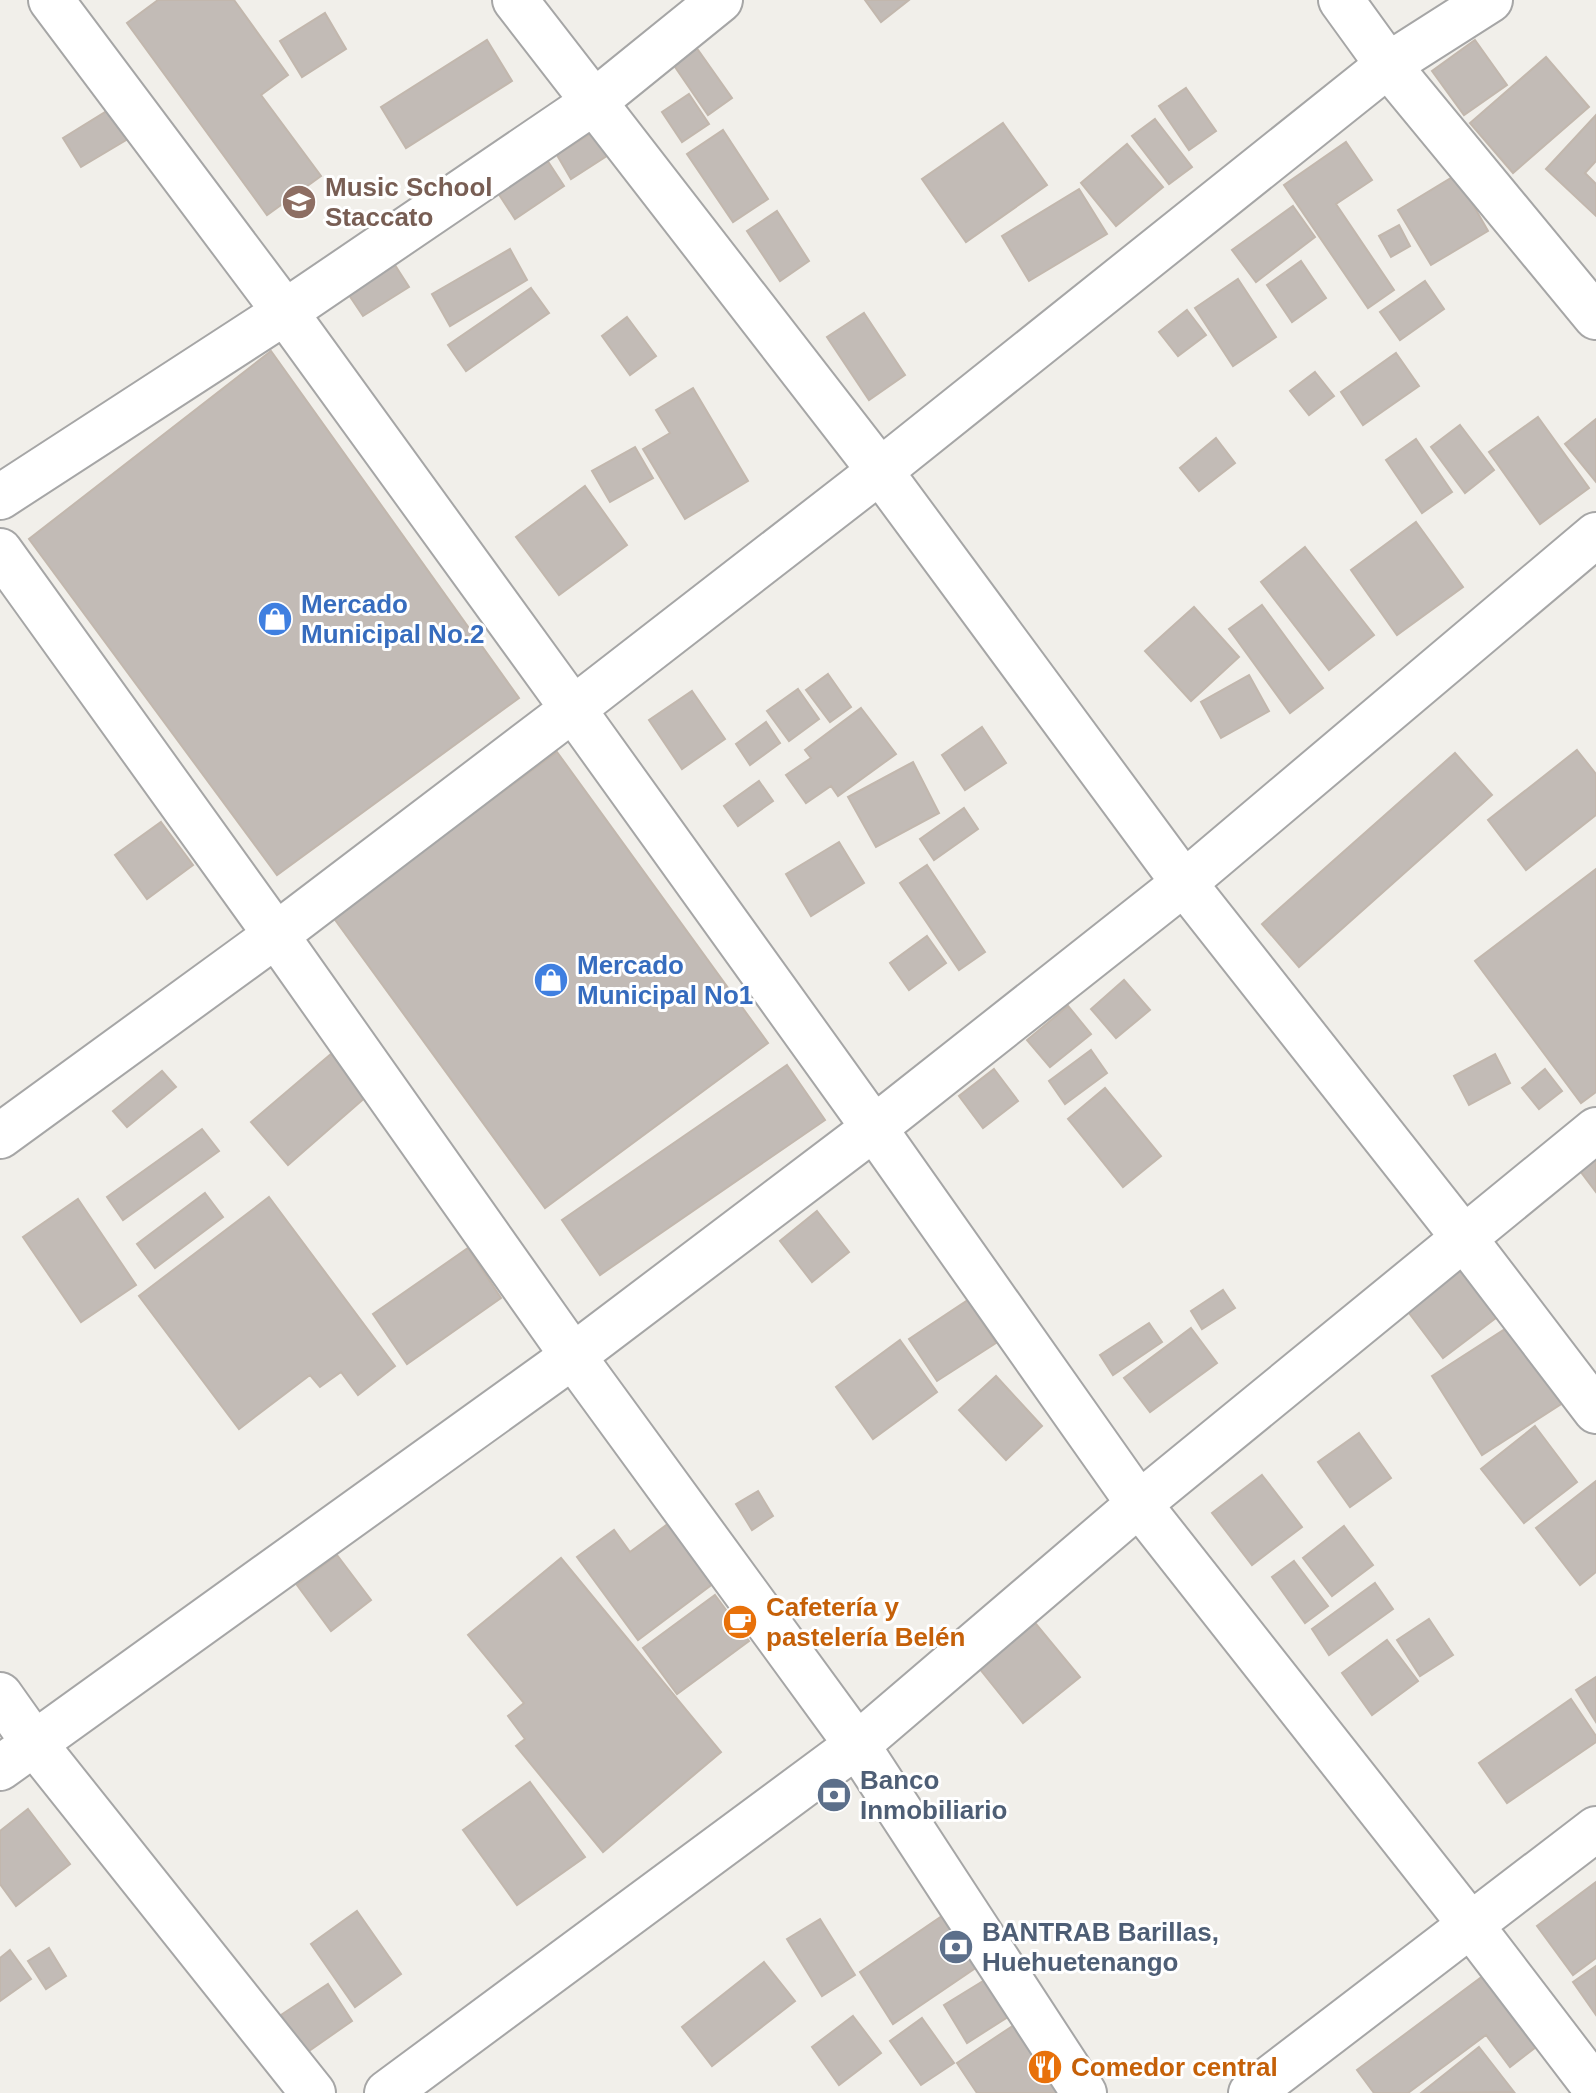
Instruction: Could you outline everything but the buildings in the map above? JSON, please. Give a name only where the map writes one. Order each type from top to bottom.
[{"type":"street","points":[[51,0],[285,312],[573,709],[1139,1504],[1596,2089]]},
{"type":"street","points":[[515,0],[880,471],[1184,883],[1596,1411]]},
{"type":"street","points":[[0,497],[285,312],[594,102],[720,0]]},
{"type":"street","points":[[1341,0],[1388,65],[1596,317]]},
{"type":"street","points":[[0,1136],[276,935],[573,709],[880,471],[1388,65],[1490,0]]},
{"type":"street","points":[[17,1756],[573,1356],[874,1128],[1184,883],[1596,535]]},
{"type":"street","points":[[0,551],[573,1356],[857,1745],[1084,2093]]},
{"type":"street","points":[[387,2093],[857,1745],[1139,1504],[1596,1130]]},
{"type":"street","points":[[0,1695],[17,1756],[313,2093]]},
{"type":"street","points":[[1251,2093],[1596,1829]]},
{"type":"place","name":"Music School Staccato","points":[[299,202]]},
{"type":"place","name":"Mercado Municipal No.2","points":[[275,619]]},
{"type":"place","name":"Mercado Municipal No1","points":[[551,980]]},
{"type":"place","name":"Cafetería y pastelería Belén","points":[[740,1622]]},
{"type":"place","name":"Banco Inmobiliario","points":[[834,1795]]},
{"type":"place","name":"BANTRAB Barillas, Huehuetenango","points":[[956,1947]]},
{"type":"place","name":"Comedor central","points":[[1045,2067]]}]
